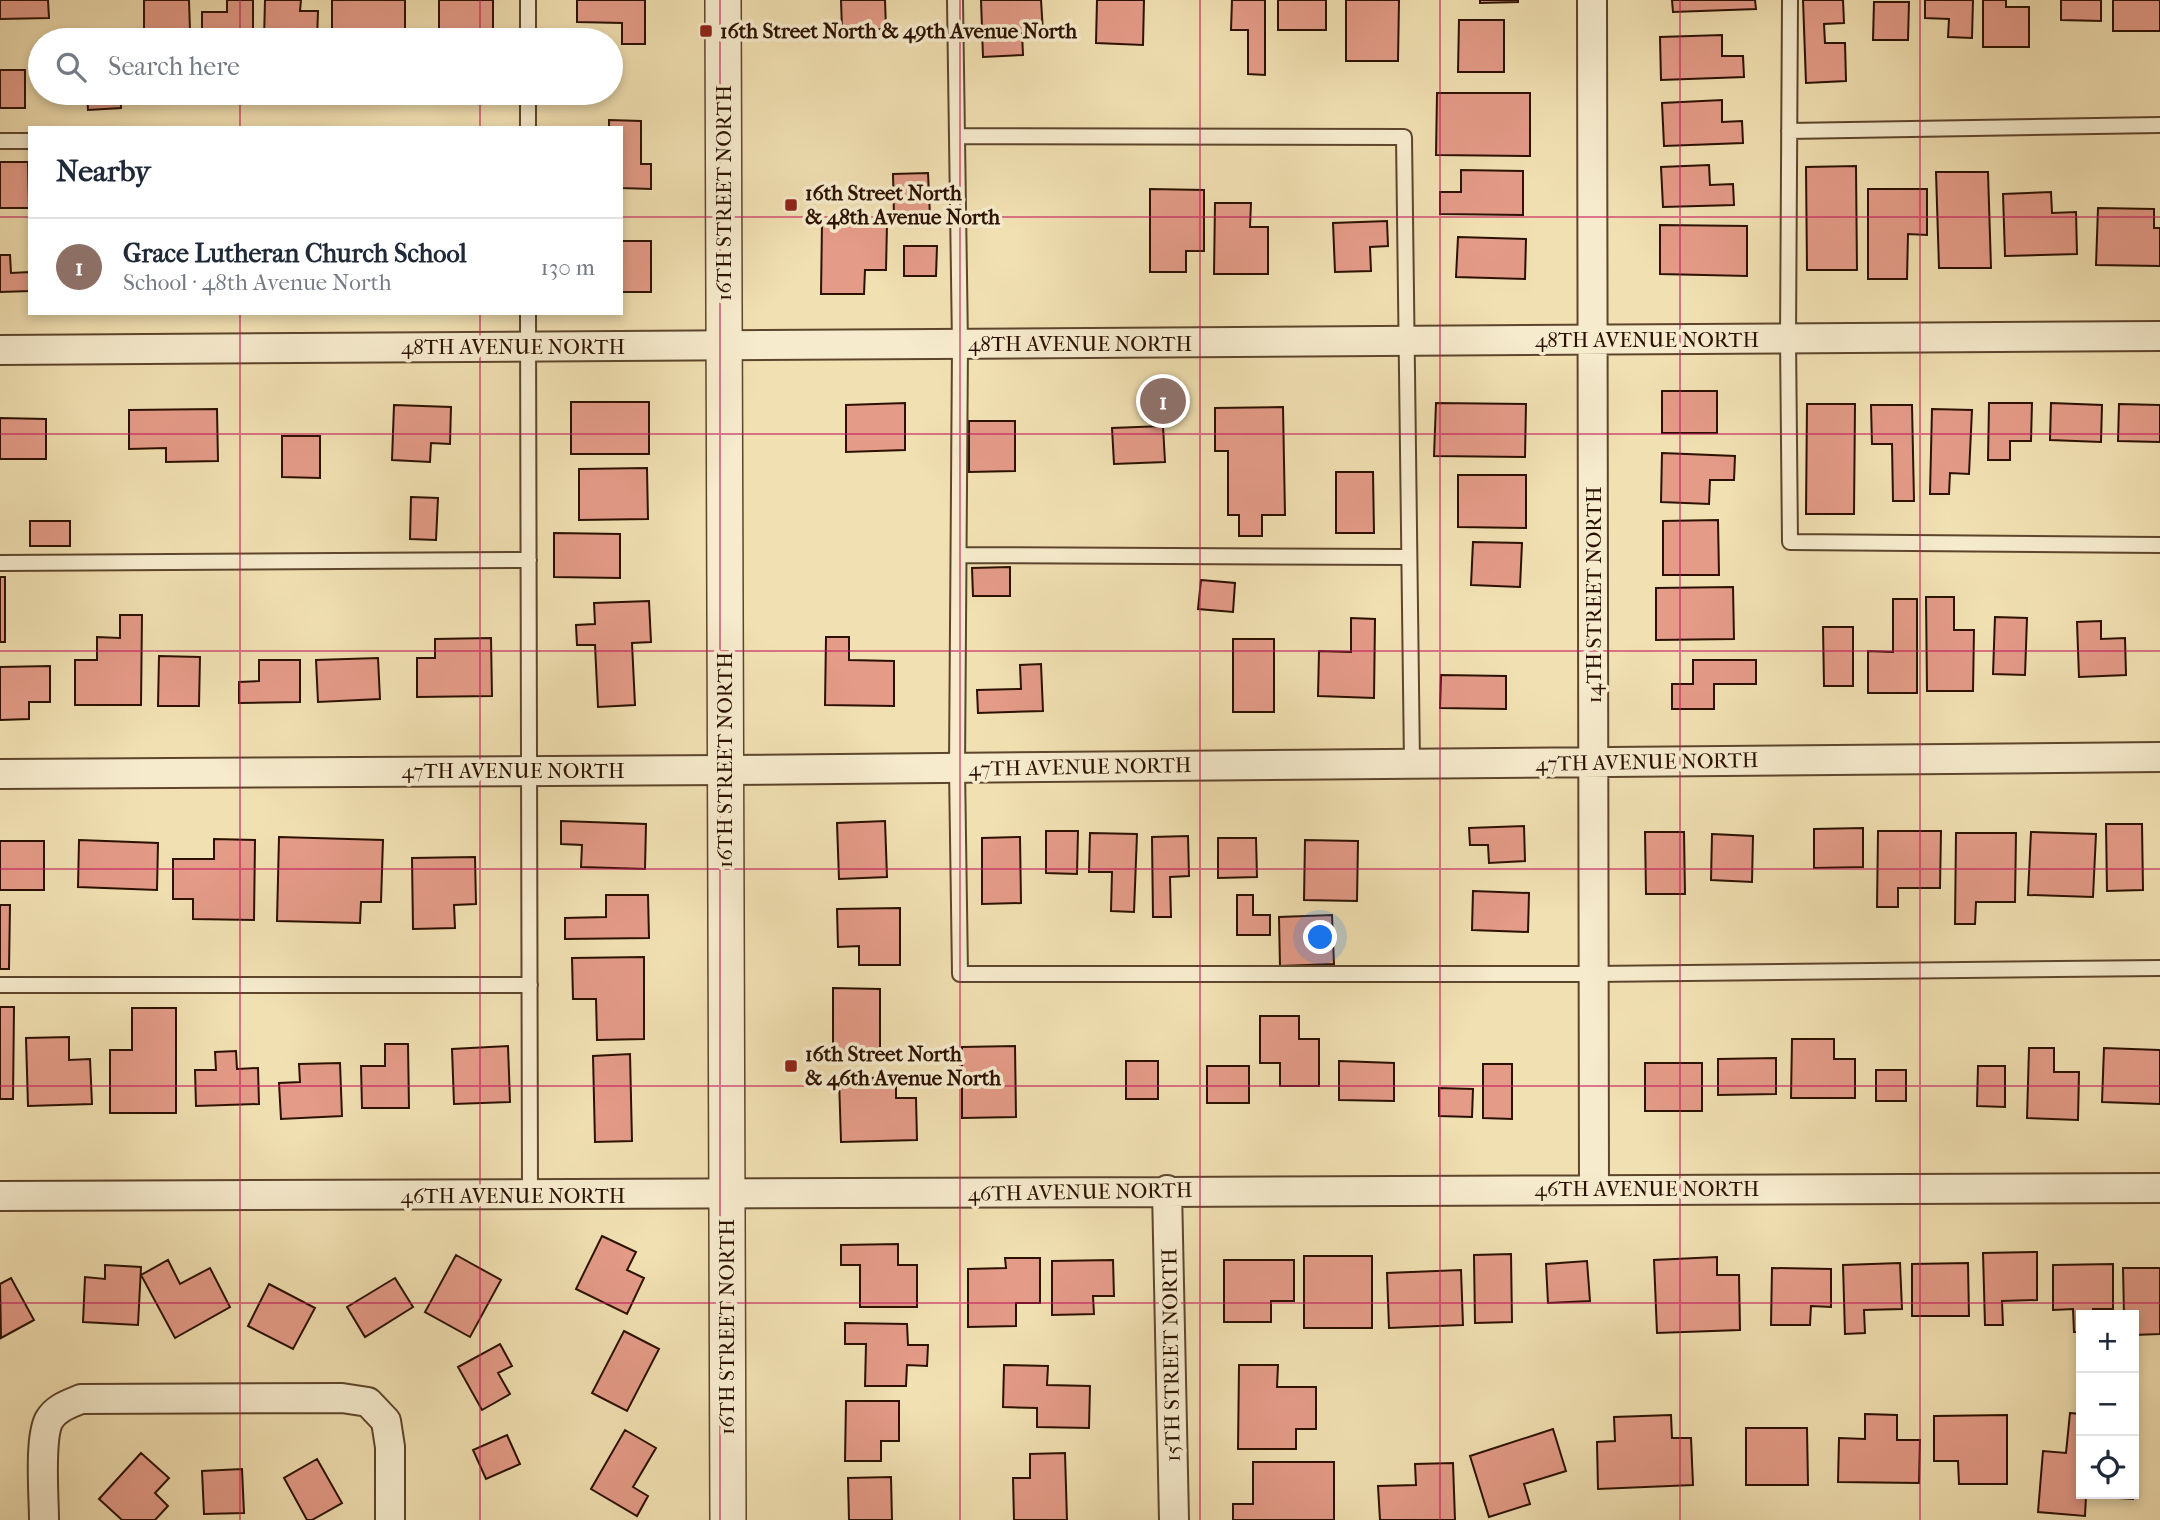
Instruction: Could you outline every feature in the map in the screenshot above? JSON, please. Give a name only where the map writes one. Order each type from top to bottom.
[{"type":"street","name":"16TH STREET NORTH","points":[[723,0],[728,1520]]},
{"type":"street","name":"14TH STREET NORTH","points":[[1592,0],[1594,1189]]},
{"type":"street","name":"48TH AVENUE NORTH","points":[[0,350],[2160,336]]},
{"type":"street","name":"47TH AVENUE NORTH","points":[[0,774],[2160,757]]},
{"type":"street","name":"46TH AVENUE NORTH","points":[[0,1196],[727,1196],[1167,1191],[2160,1188]]},
{"type":"street","name":"15TH STREET NORTH","points":[[1167,1191],[1174,1520]]},
{"type":"street","points":[[44,1520],[44,1445],[48,1421],[61,1408],[81,1399],[342,1398],[368,1402],[386,1421],[390,1447],[390,1520]]},
{"type":"lane","points":[[528,0],[528,28]]},
{"type":"lane","points":[[955,0],[960,345],[957,768],[960,974],[1594,974],[2160,968]]},
{"type":"lane","points":[[1790,0],[1790,542],[2160,545]]},
{"type":"lane","points":[[528,105],[528,126]]},
{"type":"lane","points":[[1789,131],[2160,125]]},
{"type":"lane","points":[[957,136],[1404,137],[1412,764]]},
{"type":"lane","points":[[0,141],[28,141]]},
{"type":"lane","points":[[528,315],[530,1196]]},
{"type":"lane","points":[[959,555],[1409,556]]},
{"type":"lane","points":[[0,563],[529,560]]},
{"type":"lane","points":[[0,985],[530,985]]},
{"type":"building","points":[[0,0],[48,0],[49,18],[0,19]]},
{"type":"building","points":[[144,0],[189,0],[190,28],[144,28]]},
{"type":"building","points":[[227,0],[253,0],[253,28],[202,28],[202,12],[227,12]]},
{"type":"building","points":[[265,0],[301,0],[300,11],[318,11],[317,28],[264,28]]},
{"type":"building","points":[[332,0],[405,0],[405,28],[332,28]]},
{"type":"building","points":[[439,0],[493,0],[493,28],[439,28]]},
{"type":"building","points":[[577,0],[645,0],[645,44],[623,44],[622,23],[577,22]]},
{"type":"building","points":[[841,0],[885,0],[886,29],[842,30]]},
{"type":"building","points":[[981,0],[1041,0],[1043,32],[1022,33],[1023,55],[983,57]]},
{"type":"building","points":[[1097,0],[1144,0],[1143,45],[1096,43]]},
{"type":"building","points":[[1232,0],[1265,0],[1265,75],[1248,74],[1248,30],[1231,30]]},
{"type":"building","points":[[1278,0],[1326,0],[1326,30],[1278,30]]},
{"type":"building","points":[[1346,0],[1399,0],[1398,61],[1346,61]]},
{"type":"building","points":[[1480,0],[1518,0],[1518,2],[1480,3]]},
{"type":"building","points":[[1672,0],[1755,0],[1756,9],[1673,12]]},
{"type":"building","points":[[1803,0],[1843,0],[1844,23],[1824,24],[1825,43],[1845,43],[1846,81],[1806,83]]},
{"type":"building","points":[[1925,0],[1973,0],[1972,38],[1948,37],[1949,19],[1925,18]]},
{"type":"building","points":[[1983,0],[2006,0],[2006,7],[2029,7],[2029,47],[1983,47]]},
{"type":"building","points":[[2061,0],[2101,0],[2101,21],[2061,20]]},
{"type":"building","points":[[2113,0],[2160,0],[2160,31],[2113,31]]},
{"type":"building","points":[[1874,2],[1909,2],[1908,40],[1873,40]]},
{"type":"building","points":[[1459,20],[1504,20],[1504,72],[1458,72]]},
{"type":"building","points":[[1722,35],[1722,56],[1743,56],[1744,77],[1661,80],[1660,37]]},
{"type":"building","points":[[0,70],[25,70],[25,108],[0,108]]},
{"type":"building","points":[[1437,93],[1530,93],[1530,156],[1436,155]]},
{"type":"building","points":[[1722,100],[1722,122],[1742,121],[1743,143],[1664,146],[1662,103]]},
{"type":"building","points":[[88,105],[121,105],[121,108],[88,110]]},
{"type":"building","points":[[609,120],[641,121],[641,164],[651,164],[651,189],[623,188],[623,126],[609,126]]},
{"type":"building","points":[[0,162],[28,162],[28,208],[0,208]]},
{"type":"building","points":[[1709,165],[1710,185],[1733,184],[1734,205],[1663,207],[1661,167]]},
{"type":"building","points":[[1856,166],[1857,270],[1807,270],[1806,167]]},
{"type":"building","points":[[1461,170],[1523,171],[1523,215],[1440,214],[1440,192],[1461,192]]},
{"type":"building","points":[[1936,172],[1988,172],[1991,268],[1939,268]]},
{"type":"building","points":[[928,173],[930,216],[894,218],[893,174]]},
{"type":"building","points":[[1150,189],[1204,190],[1204,251],[1186,251],[1186,272],[1150,272]]},
{"type":"building","points":[[1868,189],[1927,189],[1927,235],[1908,234],[1907,279],[1868,279]]},
{"type":"building","points":[[2051,192],[2052,213],[2076,212],[2077,254],[2005,256],[2003,194]]},
{"type":"building","points":[[1215,203],[1251,203],[1250,227],[1268,227],[1268,274],[1214,274]]},
{"type":"building","points":[[2098,208],[2154,209],[2154,228],[2160,228],[2160,266],[2096,265]]},
{"type":"building","points":[[1387,221],[1388,246],[1370,247],[1371,271],[1335,272],[1333,223]]},
{"type":"building","points":[[822,222],[887,223],[886,270],[865,270],[864,294],[821,294]]},
{"type":"building","points":[[1660,225],[1747,226],[1747,276],[1660,274]]},
{"type":"building","points":[[1458,237],[1526,239],[1525,279],[1456,277]]},
{"type":"building","points":[[623,241],[651,241],[651,292],[623,292]]},
{"type":"building","points":[[904,246],[937,246],[936,276],[904,276]]},
{"type":"building","points":[[0,255],[10,255],[11,273],[28,272],[28,291],[0,292]]},
{"type":"building","points":[[1662,391],[1717,391],[1717,433],[1662,433]]},
{"type":"building","points":[[571,402],[649,402],[649,454],[571,454]]},
{"type":"building","points":[[905,403],[905,450],[846,452],[846,405]]},
{"type":"building","points":[[1436,403],[1526,404],[1525,457],[1434,456]]},
{"type":"building","points":[[1989,403],[2032,403],[2031,441],[2010,441],[2010,460],[1988,460]]},
{"type":"building","points":[[2051,403],[2102,405],[2101,442],[2050,440]]},
{"type":"building","points":[[1807,404],[1855,404],[1854,514],[1806,514]]},
{"type":"building","points":[[2119,404],[2160,405],[2160,442],[2118,441]]},
{"type":"building","points":[[394,405],[451,407],[450,444],[431,443],[430,462],[392,460]]},
{"type":"building","points":[[1871,405],[1912,405],[1914,501],[1893,501],[1892,444],[1872,444]]},
{"type":"building","points":[[1283,407],[1285,515],[1262,515],[1262,536],[1239,536],[1239,515],[1228,515],[1228,451],[1215,451],[1215,408]]},
{"type":"building","points":[[217,409],[218,461],[166,462],[166,448],[129,449],[129,410]]},
{"type":"building","points":[[1932,409],[1972,410],[1969,474],[1950,473],[1949,494],[1930,494]]},
{"type":"building","points":[[0,418],[46,419],[46,459],[0,459]]},
{"type":"building","points":[[969,421],[1015,421],[1015,471],[969,472]]},
{"type":"building","points":[[1163,426],[1165,462],[1114,464],[1112,428]]},
{"type":"building","points":[[282,436],[320,436],[320,478],[282,477]]},
{"type":"building","points":[[1662,453],[1735,456],[1734,480],[1710,480],[1709,504],[1661,502]]},
{"type":"building","points":[[647,468],[648,519],[579,520],[579,469]]},
{"type":"building","points":[[1336,472],[1373,472],[1374,533],[1336,533]]},
{"type":"building","points":[[1458,475],[1526,475],[1526,528],[1458,527]]},
{"type":"building","points":[[411,497],[438,498],[436,540],[410,539]]},
{"type":"building","points":[[1718,520],[1719,575],[1663,575],[1663,521]]},
{"type":"building","points":[[30,521],[70,521],[70,546],[30,546]]},
{"type":"building","points":[[554,533],[620,534],[620,578],[554,577]]},
{"type":"building","points":[[1473,542],[1522,543],[1520,587],[1471,585]]},
{"type":"building","points":[[1010,567],[1010,596],[973,596],[972,568]]},
{"type":"building","points":[[0,577],[5,577],[5,642],[0,642]]},
{"type":"building","points":[[1201,580],[1235,583],[1233,612],[1198,609]]},
{"type":"building","points":[[1733,587],[1734,639],[1656,640],[1656,588]]},
{"type":"building","points":[[1926,597],[1954,597],[1954,630],[1974,630],[1973,691],[1927,691]]},
{"type":"building","points":[[1893,599],[1917,599],[1917,693],[1868,693],[1868,651],[1893,652]]},
{"type":"building","points":[[649,601],[651,642],[632,643],[635,705],[598,707],[595,645],[577,645],[576,625],[595,624],[594,603]]},
{"type":"building","points":[[120,615],[142,615],[141,705],[75,705],[75,660],[97,660],[97,637],[120,638]]},
{"type":"building","points":[[1995,617],[2027,618],[2025,675],[1993,674]]},
{"type":"building","points":[[1351,618],[1375,619],[1374,698],[1318,696],[1319,651],[1351,652]]},
{"type":"building","points":[[2101,621],[2101,639],[2125,638],[2126,675],[2079,677],[2077,622]]},
{"type":"building","points":[[1823,627],[1853,627],[1853,686],[1824,686]]},
{"type":"building","points":[[826,637],[849,637],[849,660],[894,661],[894,706],[825,705]]},
{"type":"building","points":[[491,638],[492,696],[417,697],[417,658],[435,658],[435,639]]},
{"type":"building","points":[[1233,639],[1274,639],[1274,712],[1233,712]]},
{"type":"building","points":[[159,656],[200,657],[199,706],[158,706]]},
{"type":"building","points":[[378,658],[380,699],[318,702],[316,660]]},
{"type":"building","points":[[259,660],[300,660],[300,702],[239,703],[239,682],[259,681]]},
{"type":"building","points":[[1693,660],[1756,660],[1756,684],[1714,684],[1714,709],[1672,709],[1672,684],[1693,684]]},
{"type":"building","points":[[1041,664],[1043,711],[978,713],[977,690],[1021,689],[1020,665]]},
{"type":"building","points":[[50,666],[50,702],[29,702],[29,719],[0,720],[0,667]]},
{"type":"building","points":[[1441,675],[1506,676],[1506,709],[1440,708]]},
{"type":"building","points":[[561,821],[646,824],[645,869],[581,867],[582,845],[561,844]]},
{"type":"building","points":[[885,821],[887,877],[839,879],[837,823]]},
{"type":"building","points":[[2106,824],[2142,824],[2143,890],[2107,891]]},
{"type":"building","points":[[1524,826],[1525,861],[1489,863],[1488,845],[1470,845],[1469,828]]},
{"type":"building","points":[[1863,828],[1863,867],[1814,868],[1814,829]]},
{"type":"building","points":[[1046,831],[1078,831],[1077,874],[1046,873]]},
{"type":"building","points":[[1878,831],[1941,831],[1940,888],[1898,888],[1898,907],[1877,907]]},
{"type":"building","points":[[1645,832],[1684,832],[1685,894],[1646,894]]},
{"type":"building","points":[[2031,832],[2096,834],[2093,897],[2028,895]]},
{"type":"building","points":[[1090,833],[1137,834],[1134,912],[1111,911],[1112,872],[1089,872]]},
{"type":"building","points":[[1956,833],[2016,833],[2015,902],[1976,902],[1975,924],[1955,924]]},
{"type":"building","points":[[1712,834],[1753,836],[1752,882],[1711,880]]},
{"type":"building","points":[[1188,836],[1189,876],[1170,877],[1171,917],[1153,917],[1152,837]]},
{"type":"building","points":[[279,837],[383,840],[381,902],[361,902],[360,923],[277,921]]},
{"type":"building","points":[[1020,837],[1021,903],[982,904],[982,838]]},
{"type":"building","points":[[1218,838],[1256,838],[1257,877],[1218,878]]},
{"type":"building","points":[[214,839],[255,840],[254,920],[193,919],[193,899],[173,899],[173,859],[214,859]]},
{"type":"building","points":[[79,840],[158,843],[157,890],[78,887]]},
{"type":"building","points":[[1305,840],[1358,841],[1357,901],[1304,900]]},
{"type":"building","points":[[0,841],[44,841],[44,890],[0,890]]},
{"type":"building","points":[[475,857],[476,904],[454,905],[455,928],[413,929],[412,858]]},
{"type":"building","points":[[1473,891],[1529,893],[1528,932],[1472,930]]},
{"type":"building","points":[[606,895],[648,895],[649,938],[565,939],[565,918],[606,917]]},
{"type":"building","points":[[1237,895],[1253,895],[1253,915],[1270,915],[1270,935],[1237,935]]},
{"type":"building","points":[[0,905],[10,905],[9,969],[0,969]]},
{"type":"building","points":[[900,908],[900,965],[859,965],[859,946],[838,947],[837,909]]},
{"type":"building","points":[[1332,915],[1334,964],[1280,966],[1279,917]]},
{"type":"building","points":[[644,957],[644,1039],[597,1040],[596,999],[573,999],[572,958]]},
{"type":"building","points":[[833,988],[880,989],[880,1056],[833,1056]]},
{"type":"building","points":[[0,1007],[14,1007],[13,1099],[0,1099]]},
{"type":"building","points":[[132,1008],[176,1008],[176,1113],[110,1113],[110,1050],[132,1050]]},
{"type":"building","points":[[1260,1016],[1299,1016],[1299,1039],[1319,1039],[1319,1086],[1280,1086],[1280,1063],[1260,1063]]},
{"type":"building","points":[[69,1037],[69,1060],[90,1059],[92,1104],[28,1106],[26,1038]]},
{"type":"building","points":[[1792,1039],[1834,1039],[1834,1059],[1855,1059],[1855,1098],[1791,1098]]},
{"type":"building","points":[[385,1044],[408,1044],[409,1108],[362,1108],[361,1066],[385,1066]]},
{"type":"building","points":[[508,1046],[510,1102],[454,1104],[452,1049]]},
{"type":"building","points":[[1015,1046],[1016,1117],[962,1118],[962,1047]]},
{"type":"building","points":[[2029,1048],[2054,1048],[2054,1072],[2079,1072],[2078,1120],[2027,1118]]},
{"type":"building","points":[[2104,1048],[2160,1050],[2160,1104],[2102,1102]]},
{"type":"building","points":[[236,1051],[237,1069],[258,1068],[259,1104],[196,1106],[195,1070],[216,1070],[215,1052]]},
{"type":"building","points":[[630,1054],[632,1141],[595,1142],[593,1056]]},
{"type":"building","points":[[1776,1058],[1776,1094],[1718,1095],[1718,1059]]},
{"type":"building","points":[[1126,1061],[1158,1061],[1158,1099],[1126,1099]]},
{"type":"building","points":[[1339,1061],[1394,1063],[1394,1101],[1339,1100]]},
{"type":"building","points":[[340,1063],[342,1116],[281,1119],[279,1083],[300,1082],[299,1064]]},
{"type":"building","points":[[1645,1063],[1702,1063],[1702,1111],[1645,1111]]},
{"type":"building","points":[[1483,1064],[1512,1064],[1512,1119],[1483,1118]]},
{"type":"building","points":[[1207,1066],[1249,1066],[1249,1103],[1207,1103]]},
{"type":"building","points":[[1978,1066],[2005,1066],[2005,1107],[1977,1106]]},
{"type":"building","points":[[1876,1070],[1906,1070],[1906,1101],[1876,1101]]},
{"type":"building","points":[[896,1077],[896,1098],[916,1098],[917,1140],[841,1142],[839,1079]]},
{"type":"building","points":[[1439,1088],[1473,1089],[1472,1117],[1439,1116]]},
{"type":"building","points":[[602,1236],[636,1252],[627,1270],[644,1278],[627,1314],[576,1289]]},
{"type":"building","points":[[898,1244],[898,1265],[917,1265],[917,1307],[860,1307],[860,1265],[841,1265],[841,1245]]},
{"type":"building","points":[[2037,1252],[2037,1300],[2002,1301],[2003,1325],[1985,1325],[1983,1253]]},
{"type":"building","points":[[1511,1254],[1512,1322],[1475,1323],[1474,1255]]},
{"type":"building","points":[[456,1255],[501,1280],[470,1337],[425,1312]]},
{"type":"building","points":[[1304,1256],[1372,1256],[1372,1328],[1304,1328]]},
{"type":"building","points":[[1717,1257],[1717,1275],[1739,1275],[1740,1330],[1657,1333],[1654,1260]]},
{"type":"building","points":[[1005,1258],[1040,1258],[1040,1303],[1016,1303],[1016,1326],[968,1327],[968,1269],[1006,1268]]},
{"type":"building","points":[[168,1260],[180,1284],[210,1268],[230,1307],[175,1338],[141,1275]]},
{"type":"building","points":[[1113,1260],[1114,1296],[1093,1296],[1094,1314],[1052,1315],[1052,1261]]},
{"type":"building","points":[[1224,1260],[1294,1260],[1294,1301],[1271,1301],[1271,1322],[1224,1322]]},
{"type":"building","points":[[1587,1261],[1590,1301],[1548,1303],[1546,1264]]},
{"type":"building","points":[[1900,1263],[1902,1309],[1864,1310],[1865,1333],[1845,1334],[1843,1265]]},
{"type":"building","points":[[1968,1263],[1969,1316],[1912,1316],[1912,1264]]},
{"type":"building","points":[[2113,1264],[2113,1309],[2076,1310],[2074,1332],[2073,1309],[2053,1310],[2053,1265]]},
{"type":"building","points":[[105,1265],[141,1267],[138,1325],[83,1322],[85,1277],[105,1279]]},
{"type":"building","points":[[1772,1268],[1831,1269],[1831,1307],[1811,1306],[1810,1325],[1771,1325]]},
{"type":"building","points":[[2123,1268],[2160,1268],[2160,1334],[2139,1335],[2139,1310],[2124,1310]]},
{"type":"building","points":[[1461,1270],[1463,1325],[1389,1328],[1387,1273]]},
{"type":"building","points":[[11,1278],[34,1320],[1,1338],[0,1284]]},
{"type":"building","points":[[395,1278],[413,1307],[365,1337],[347,1307]]},
{"type":"building","points":[[269,1284],[315,1308],[293,1349],[248,1326]]},
{"type":"building","points":[[845,1323],[907,1324],[908,1345],[928,1345],[927,1366],[907,1365],[906,1386],[865,1386],[866,1344],[845,1344]]},
{"type":"building","points":[[624,1331],[659,1349],[627,1411],[592,1393]]},
{"type":"building","points":[[500,1344],[512,1366],[498,1373],[510,1394],[482,1410],[458,1367]]},
{"type":"building","points":[[1004,1365],[1048,1366],[1047,1385],[1090,1386],[1089,1428],[1037,1427],[1037,1408],[1003,1407]]},
{"type":"building","points":[[1239,1365],[1278,1365],[1277,1387],[1316,1387],[1316,1429],[1296,1429],[1296,1449],[1238,1449]]},
{"type":"building","points":[[846,1401],[899,1401],[899,1441],[881,1441],[881,1461],[845,1461]]},
{"type":"building","points":[[2070,1413],[2076,1414],[2076,1499],[2086,1499],[2085,1516],[2038,1512],[2043,1451],[2066,1453]]},
{"type":"building","points":[[1865,1414],[1897,1415],[1897,1440],[1920,1440],[1919,1483],[1838,1482],[1839,1438],[1865,1439]]},
{"type":"building","points":[[1671,1415],[1672,1438],[1691,1438],[1693,1485],[1598,1489],[1597,1442],[1615,1441],[1614,1417]]},
{"type":"building","points":[[2007,1415],[2007,1484],[1959,1484],[1958,1461],[1934,1461],[1934,1416]]},
{"type":"building","points":[[1746,1428],[1807,1428],[1808,1485],[1746,1485]]},
{"type":"building","points":[[1553,1429],[1566,1471],[1524,1484],[1530,1504],[1489,1517],[1470,1456]]},
{"type":"building","points":[[625,1430],[656,1448],[633,1487],[648,1496],[637,1516],[591,1489]]},
{"type":"building","points":[[507,1435],[520,1464],[486,1479],[473,1450]]},
{"type":"building","points":[[141,1453],[169,1478],[155,1493],[168,1506],[155,1520],[122,1520],[99,1499]]},
{"type":"building","points":[[1065,1453],[1067,1520],[1014,1520],[1013,1478],[1030,1478],[1030,1454]]},
{"type":"building","points":[[317,1459],[342,1503],[312,1520],[307,1520],[284,1478]]},
{"type":"building","points":[[1253,1462],[1334,1462],[1334,1520],[1233,1520],[1233,1504],[1253,1504]]},
{"type":"building","points":[[1453,1463],[1455,1520],[1380,1520],[1378,1486],[1416,1485],[1415,1464]]},
{"type":"building","points":[[242,1469],[244,1513],[204,1514],[202,1471]]},
{"type":"building","points":[[891,1477],[892,1520],[849,1520],[848,1478]]},
{"type":"place","name":"16th Street North & 49th Avenue North","points":[[706,31]]},
{"type":"place","name":"16th Street North & 48th Avenue North","points":[[791,205]]},
{"type":"place","name":"Grace Lutheran Church School","points":[[1163,401]]},
{"type":"place","name":"16th Street North & 46th Avenue North","points":[[791,1066]]}]
